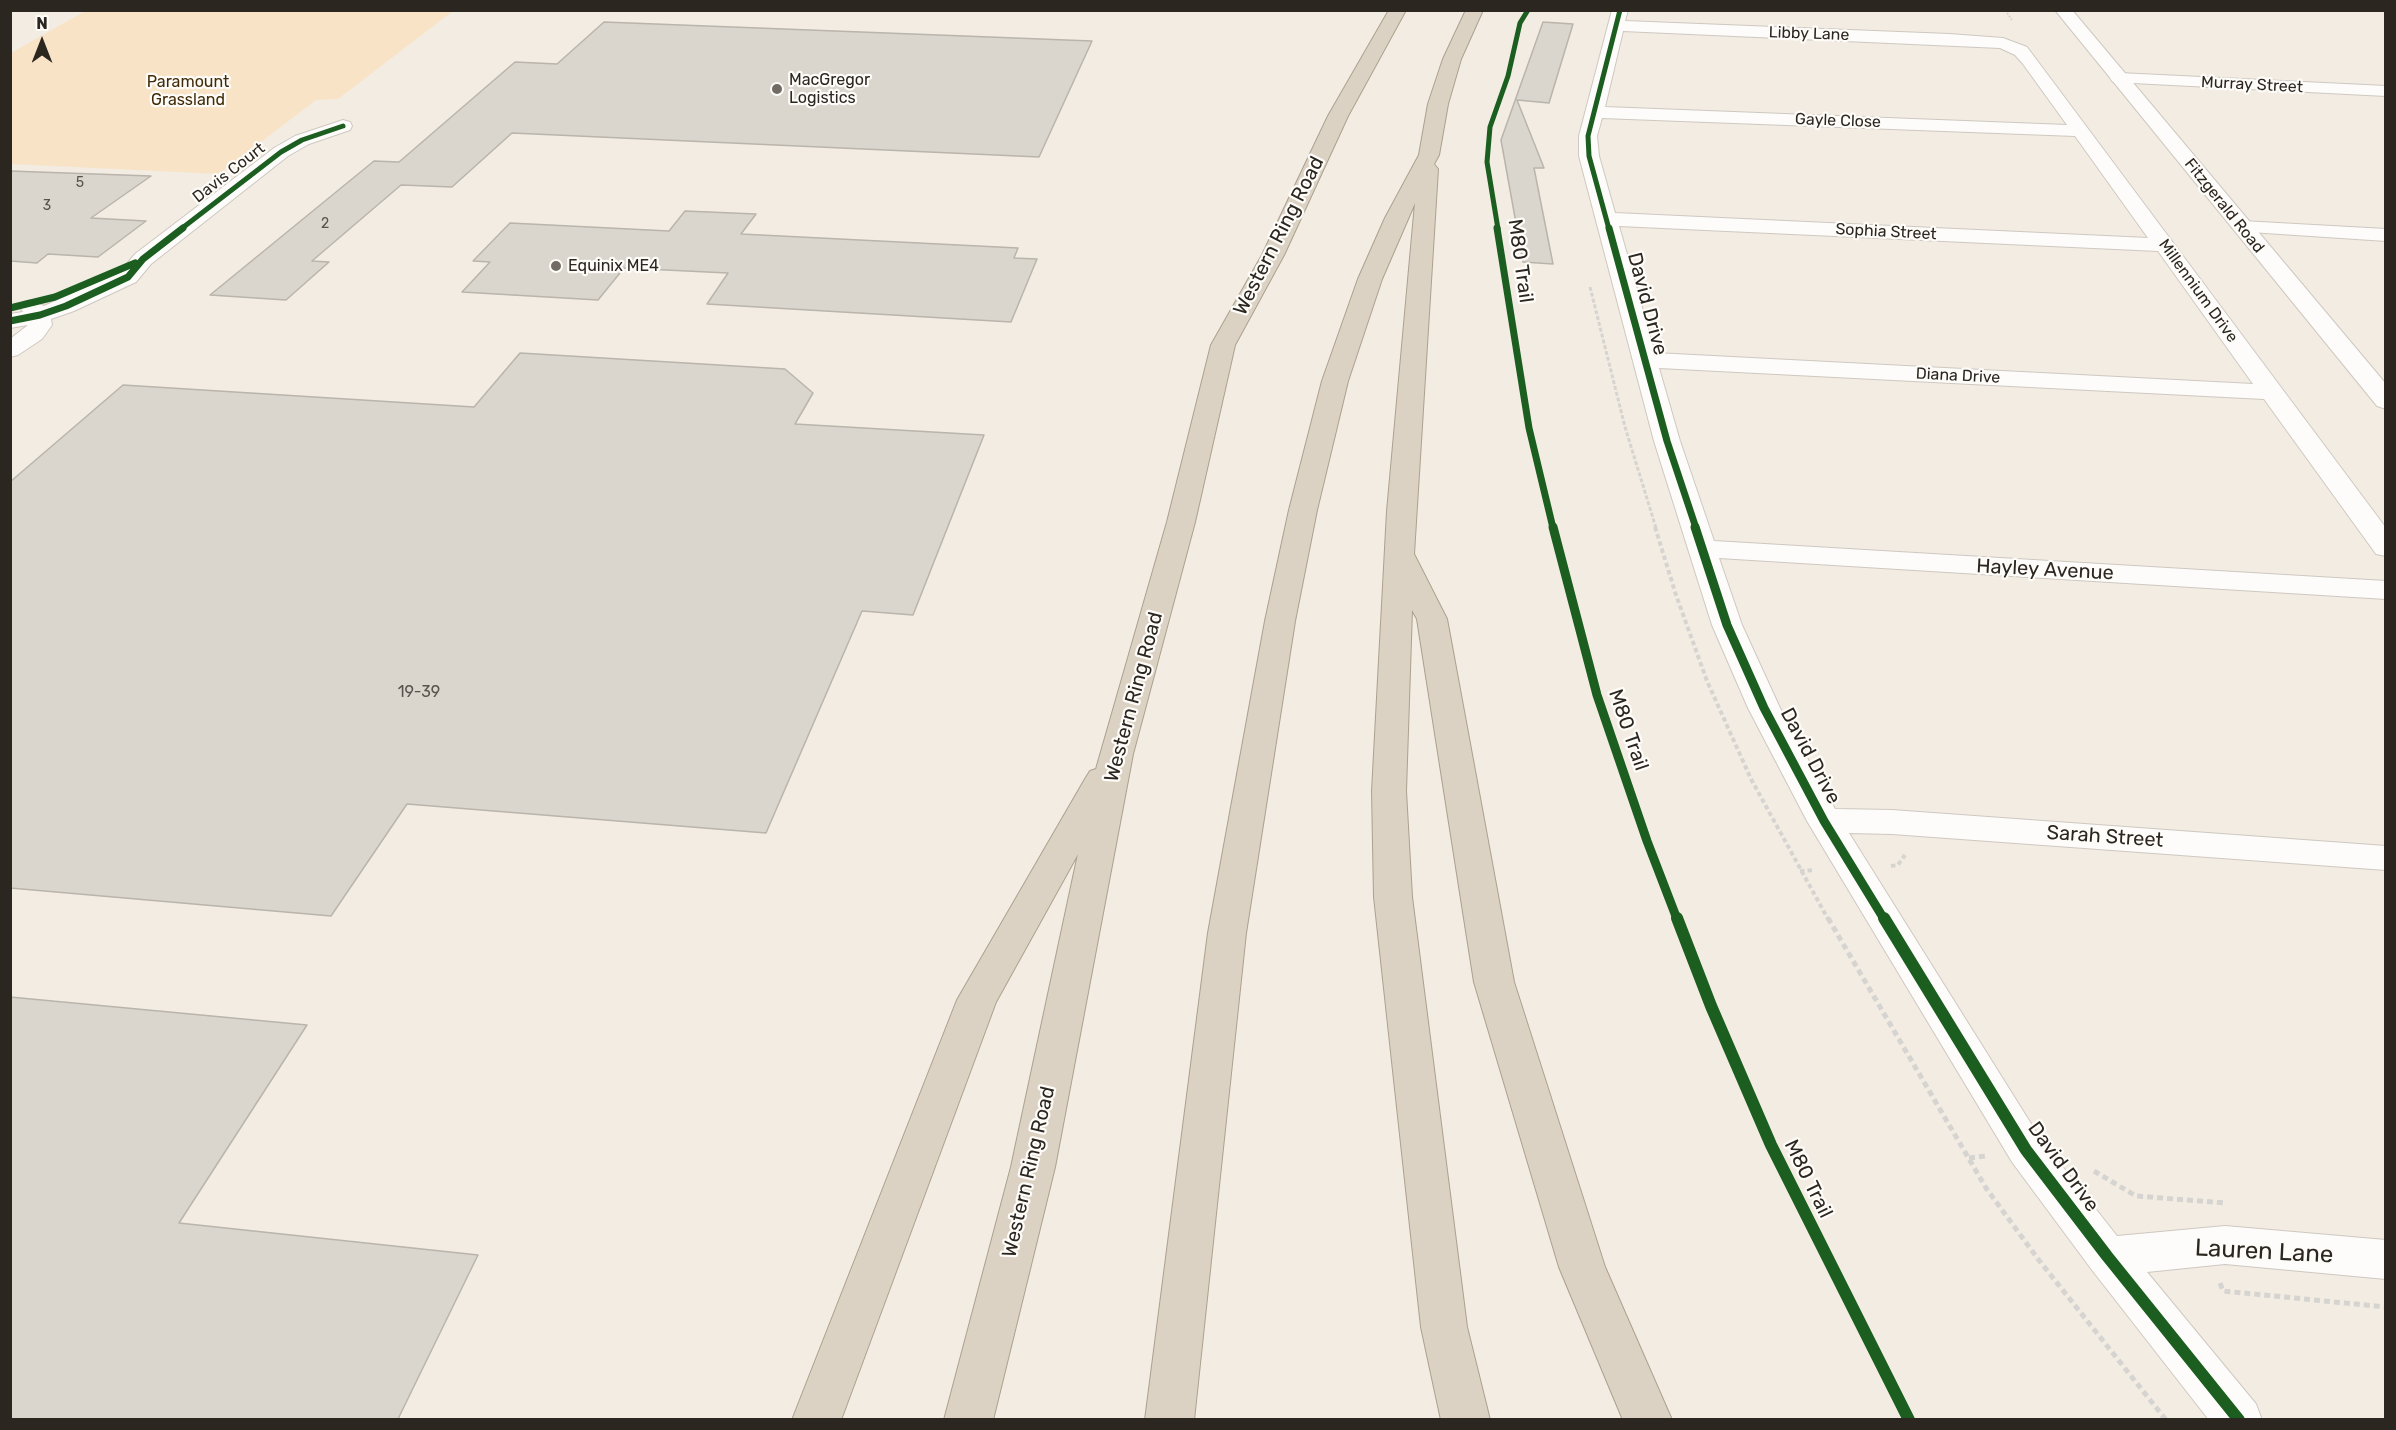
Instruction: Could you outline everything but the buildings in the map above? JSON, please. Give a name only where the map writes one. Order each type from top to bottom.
[{"type":"highway","name":"Western Ring Road","points":[[968,1419],[1033,1167],[1116,754],[1181,522],[1224,345],[1273,255],[1338,116],[1398,10]]},
{"type":"highway","points":[[1467,1419],[1443,1327],[1392,897],[1389,791],[1400,554],[1429,155],[1438,104],[1452,59],[1475,10]]},
{"type":"highway","points":[[1168,1419],[1227,933],[1280,621],[1296,543],[1335,381],[1370,279],[1396,218],[1429,155]]},
{"type":"highway","points":[[1400,554],[1432,619],[1494,982],[1582,1267],[1648,1419]]},
{"type":"highway","points":[[816,1419],[977,1000],[1116,754]]},
{"type":"street","name":"Fitzgerald Road","points":[[2063,10],[2385,401]]},
{"type":"street","name":"Libby Lane","points":[[1618,18],[2002,43]]},
{"type":"street","name":"David Drive","points":[[1618,18],[1588,136],[1588,156],[1667,441],[1727,625],[1759,698],[1824,821],[2025,1150],[2107,1256],[2239,1419]]},
{"type":"street","name":"Millennium Drive","points":[[2002,43],[2020,51],[2030,60],[2385,548]]},
{"type":"street","name":"Murray Street","points":[[2119,78],[2385,91]]},
{"type":"street","name":"Gayle Close","points":[[1594,112],[2081,131]]},
{"type":"street","name":"Davis Court","points":[[21,315],[108,288],[128,277],[143,260],[281,152],[302,140],[343,126]]},
{"type":"street","name":"Sophia Street","points":[[1606,219],[2165,245]]},
{"type":"street","points":[[2242,227],[2385,235]]},
{"type":"street","points":[[10,350],[34,334],[39,325],[21,315]]},
{"type":"street","name":"Diana Drive","points":[[1644,360],[2272,392]]},
{"type":"street","name":"Hayley Avenue","points":[[1704,549],[2385,590]]},
{"type":"street","name":"Sarah Street","points":[[1824,821],[1904,823],[2385,858]]},
{"type":"street","name":"Lauren Lane","points":[[2107,1256],[2225,1245],[2385,1260]]},
{"type":"path","points":[[1969,1158],[2025,1150]]},
{"type":"path","points":[[2090,1168],[2136,1196],[2236,1204]]},
{"type":"green space","name":"Paramount Grassland","points":[[87,10],[453,11],[338,99],[316,100],[219,174],[11,164],[11,53]]},
{"type":"cycle path","name":"M80 Trail","points":[[1528,10],[1520,23],[1508,76],[1490,127],[1487,162],[1529,428],[1574,613],[1597,695],[1647,841],[1711,1006],[1771,1145],[1909,1420]]},
{"type":"cycle path","points":[[1620,10],[1588,136],[1589,156],[1667,441],[1727,625],[1764,708],[1824,821],[2026,1150],[2107,1256],[2239,1420]]},
{"type":"cycle path","points":[[10,321],[40,315],[66,306],[128,277],[143,259],[281,152],[302,140],[343,126]]},
{"type":"cycle path","points":[[10,308],[55,297],[135,263]]},
{"type":"place","name":"MacGregor Logistics","points":[[777,89]]},
{"type":"place","name":"Equinix ME4","points":[[556,266]]}]
